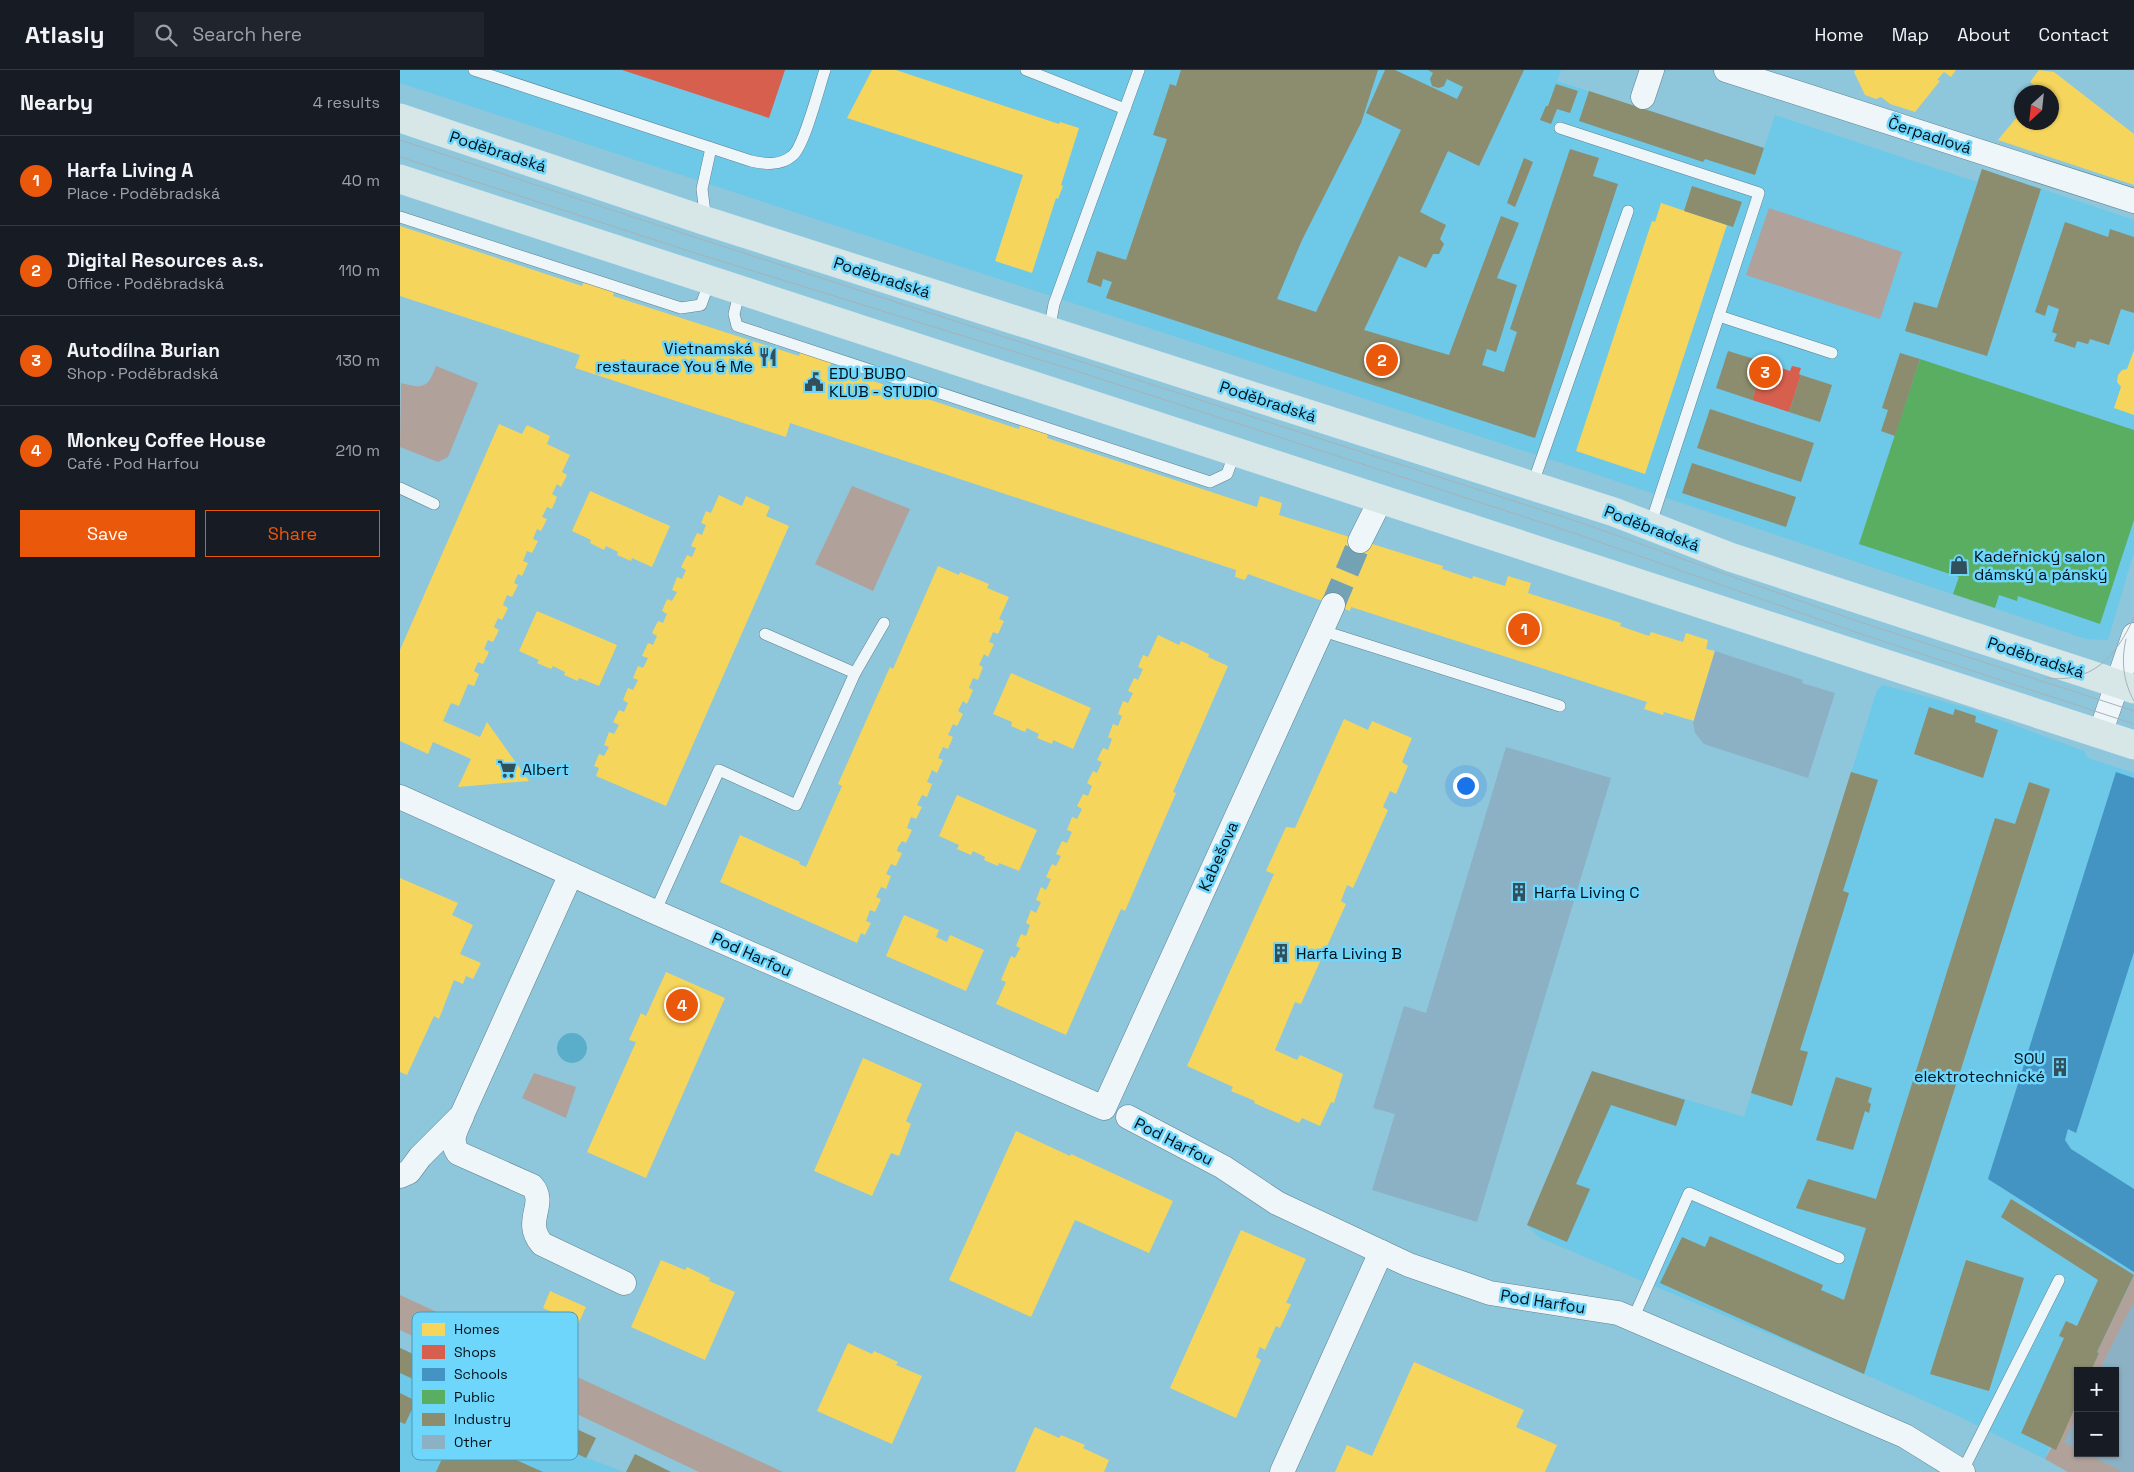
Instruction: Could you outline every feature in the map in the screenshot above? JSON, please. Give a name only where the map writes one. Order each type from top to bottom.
[{"type":"main road","name":"Poděbradská","points":[[400,118],[706,221],[1532,486],[1650,526],[1730,558],[2126,686]]},
{"type":"main road","points":[[400,178],[2134,745]]},
{"type":"street","points":[[1643,97],[1652,70]]},
{"type":"street","name":"Čerpadlová","points":[[1726,70],[2134,200]]},
{"type":"street","points":[[1360,542],[1381,499]]},
{"type":"street","name":"Kabešova","points":[[1104,1108],[1333,605]]},
{"type":"street","points":[[2100,734],[2126,686],[2134,635]]},
{"type":"street","name":"Pod Harfou","points":[[400,797],[655,912],[1104,1108]]},
{"type":"street","points":[[571,874],[452,1138],[453,1146],[458,1153],[532,1186],[535,1190],[538,1206],[533,1227],[536,1236],[542,1244],[624,1283]]},
{"type":"street","points":[[400,1176],[409,1172],[420,1157],[462,1115]]},
{"type":"street","name":"Pod Harfou","points":[[1128,1117],[1223,1167],[1277,1203],[1409,1265],[1490,1293],[1618,1313],[1905,1436],[1963,1472]]},
{"type":"street","points":[[1282,1472],[1381,1252]]},
{"type":"lane","points":[[474,70],[711,148],[766,164],[782,162],[794,156],[801,144],[825,70]]},
{"type":"lane","points":[[1026,70],[1125,108]]},
{"type":"lane","points":[[1048,331],[1054,304],[1139,70]]},
{"type":"lane","points":[[1560,128],[1759,194],[1650,526]]},
{"type":"lane","points":[[706,221],[702,189],[711,148]]},
{"type":"lane","points":[[1532,486],[1628,210]]},
{"type":"lane","points":[[400,217],[681,308],[701,305],[710,280]]},
{"type":"lane","points":[[740,290],[734,314],[737,326],[1210,482],[1226,474],[1235,452]]},
{"type":"lane","points":[[1719,316],[1832,353]]},
{"type":"lane","points":[[400,488],[434,504]]},
{"type":"lane","points":[[655,912],[719,770],[796,805],[855,672],[884,623]]},
{"type":"lane","points":[[1320,630],[1560,706]]},
{"type":"lane","points":[[765,634],[855,672]]},
{"type":"lane","points":[[1633,1319],[1689,1193],[1839,1258]]},
{"type":"lane","points":[[1963,1472],[2059,1280]]},
{"type":"shaded area","points":[[400,70],[1561,70],[1557,81],[1764,148],[1775,115],[1977,182],[1982,169],[2134,220],[2134,552],[2108,640],[2086,639],[1595,474],[400,83]]},
{"type":"shaded area","points":[[1769,208],[1902,252],[1880,319],[1746,275]]},
{"type":"shaded area","points":[[436,366],[478,383],[448,457],[438,462],[400,447],[401,383],[415,386],[424,385],[430,379]]},
{"type":"shaded area","points":[[852,486],[910,509],[873,591],[815,564]]},
{"type":"shaded area","points":[[1883,685],[1968,708],[2084,751],[2088,758],[2134,773],[2134,1276],[2097,1352],[2099,1353],[2093,1367],[2074,1367],[2074,1382],[2045,1459],[1956,1415],[1864,1374],[1540,1238],[1527,1225],[1592,1071],[1744,1117],[1877,690]]},
{"type":"shaded area","points":[[572,1033],[583,1037],[587,1048],[583,1059],[572,1063],[561,1059],[557,1048],[561,1037]]},
{"type":"shaded area","points":[[534,1073],[576,1087],[566,1118],[522,1098]]},
{"type":"shaded area","points":[[2134,1276],[2134,1472],[2068,1472],[2045,1459],[2074,1408],[2074,1457],[2119,1457],[2119,1367],[2093,1367],[2099,1353],[2097,1352]]},
{"type":"shaded area","points":[[400,1295],[437,1312],[412,1312],[412,1336],[400,1330]]},
{"type":"shaded area","points":[[400,1348],[412,1354],[412,1460],[578,1460],[578,1430],[596,1438],[587,1458],[624,1472],[400,1472]]},
{"type":"shaded area","points":[[578,1377],[783,1472],[699,1472],[578,1415]]},
{"type":"building: Homes","points":[[872,70],[896,70],[1059,124],[1060,122],[1079,128],[1061,185],[1063,186],[1058,199],[1056,198],[1032,273],[995,261],[1023,175],[847,118]]},
{"type":"building: Homes","points":[[1856,70],[1956,70],[1951,77],[1944,72],[1937,80],[1940,81],[1915,112],[1890,104],[1881,97],[1876,99],[1865,95],[1854,72]]},
{"type":"building: Homes","points":[[2039,70],[2054,72],[2134,134],[2134,185],[1998,140],[2014,121],[2014,130],[2059,130],[2059,85],[2033,85],[2030,82]]},
{"type":"building: Homes","points":[[1661,203],[1727,225],[1645,474],[1576,451],[1652,221],[1655,222]]},
{"type":"building: Homes","points":[[400,226],[582,286],[587,273],[617,282],[613,296],[799,356],[803,345],[834,354],[830,367],[1019,429],[1023,417],[1051,426],[1047,438],[1257,507],[1260,496],[1282,503],[1279,515],[1443,566],[1442,569],[1472,579],[1473,576],[1505,586],[1508,576],[1531,583],[1528,593],[1621,623],[1620,626],[1649,636],[1651,632],[1683,642],[1686,633],[1708,640],[1706,649],[1715,651],[1694,721],[1664,712],[1663,715],[1644,709],[1647,702],[1351,607],[1350,611],[1248,574],[1245,580],[1235,577],[1236,570],[790,423],[786,437],[575,368],[580,355],[400,296]]},
{"type":"building: Homes","points":[[2134,350],[2134,415],[2114,408],[2121,387],[2117,382],[2118,375],[2122,370],[2127,369]]},
{"type":"building: Homes","points":[[499,424],[522,434],[527,425],[550,436],[547,444],[570,455],[562,472],[567,475],[561,487],[557,484],[552,494],[557,497],[552,509],[547,507],[542,517],[547,519],[541,531],[537,529],[533,539],[538,541],[532,553],[527,551],[523,561],[528,563],[522,576],[518,574],[514,583],[518,585],[512,597],[507,595],[503,605],[508,608],[502,620],[498,618],[494,627],[499,630],[493,642],[488,640],[484,649],[489,652],[483,664],[478,662],[474,671],[479,674],[474,686],[468,684],[459,706],[451,703],[443,721],[480,737],[487,722],[529,781],[458,787],[471,759],[433,742],[428,754],[400,741],[400,650]]},
{"type":"building: Homes","points":[[590,491],[670,526],[652,567],[632,558],[631,561],[617,555],[618,552],[606,546],[604,550],[590,543],[591,540],[572,531]]},
{"type":"building: Homes","points":[[719,495],[742,506],[746,496],[770,507],[766,516],[789,526],[666,806],[596,776],[599,768],[594,766],[599,754],[604,756],[609,747],[604,745],[609,732],[614,734],[619,725],[613,722],[619,710],[624,712],[628,703],[623,700],[628,688],[633,690],[638,680],[633,678],[638,666],[643,668],[648,658],[642,656],[648,643],[653,645],[657,636],[652,633],[658,621],[663,623],[667,614],[662,611],[667,599],[672,601],[677,592],[672,590],[677,577],[682,579],[686,570],[681,567],[687,555],[692,557],[696,548],[691,546],[697,533],[702,535],[706,525],[701,523],[706,511],[711,513]]},
{"type":"building: Homes","points":[[938,566],[959,575],[960,572],[989,584],[987,588],[1009,597],[999,619],[1004,621],[998,634],[993,632],[989,642],[994,644],[988,657],[984,654],[979,665],[983,667],[978,680],[973,678],[969,688],[973,690],[967,704],[963,701],[958,711],[963,714],[957,726],[953,724],[948,735],[953,737],[948,749],[943,747],[938,758],[943,760],[937,773],[932,770],[927,782],[932,784],[927,797],[922,795],[917,805],[922,807],[916,819],[911,817],[907,828],[912,830],[906,843],[902,841],[898,847],[897,851],[902,853],[896,866],[891,864],[886,874],[891,876],[886,889],[881,887],[876,897],[881,899],[875,912],[870,910],[866,921],[871,923],[865,935],[861,933],[857,943],[720,882],[740,835],[800,862],[799,864],[806,867],[842,786],[838,784],[890,667],[893,669]]},
{"type":"building: Homes","points":[[537,611],[617,645],[599,686],[579,678],[578,681],[564,675],[565,672],[553,666],[551,669],[537,663],[539,660],[519,651]]},
{"type":"building: Homes","points":[[1158,635],[1179,645],[1181,641],[1209,654],[1208,657],[1228,666],[1173,792],[1176,793],[1125,911],[1121,909],[1066,1035],[996,1004],[1006,982],[1001,980],[1011,956],[1015,958],[1020,948],[1016,946],[1021,934],[1026,936],[1030,925],[1026,923],[1031,910],[1036,913],[1041,902],[1036,900],[1041,887],[1046,890],[1051,879],[1046,877],[1052,864],[1056,866],[1061,856],[1056,854],[1062,841],[1067,843],[1072,832],[1067,830],[1072,817],[1077,819],[1082,809],[1077,806],[1083,794],[1088,796],[1092,786],[1087,783],[1093,771],[1097,773],[1102,762],[1097,760],[1103,748],[1108,750],[1112,739],[1108,737],[1113,724],[1118,726],[1122,716],[1118,714],[1123,701],[1128,703],[1133,693],[1128,691],[1134,678],[1138,680],[1143,669],[1138,667],[1143,655],[1148,657]]},
{"type":"building: Homes","points":[[1011,673],[1091,708],[1073,749],[1053,740],[1052,744],[1037,738],[1039,734],[1027,728],[1025,732],[1011,726],[1012,722],[993,714]]},
{"type":"building: Homes","name":"Harfa Living B","points":[[1344,719],[1368,730],[1372,721],[1412,738],[1402,762],[1408,766],[1396,794],[1390,791],[1383,807],[1388,810],[1353,888],[1347,885],[1341,901],[1346,904],[1301,1004],[1295,1002],[1275,1050],[1297,1060],[1300,1055],[1343,1074],[1334,1103],[1331,1102],[1320,1126],[1302,1118],[1299,1123],[1254,1103],[1255,1101],[1231,1091],[1233,1087],[1187,1066],[1274,874],[1266,871],[1286,827],[1295,828]]},
{"type":"building: Homes","points":[[957,795],[1037,830],[1019,871],[999,863],[998,866],[984,860],[985,857],[973,851],[971,855],[957,849],[959,845],[939,836]]},
{"type":"building: Homes","points":[[400,878],[458,903],[452,915],[473,925],[460,954],[481,963],[473,979],[466,976],[463,984],[454,980],[439,1019],[434,1016],[407,1075],[400,1072]]},
{"type":"building: Homes","points":[[904,915],[939,930],[936,937],[947,942],[950,935],[984,950],[966,991],[886,956]]},
{"type":"building: Homes","points":[[666,972],[725,998],[646,1178],[587,1152],[636,1042],[629,1040],[641,1013],[646,1016]]},
{"type":"building: Homes","points":[[863,1058],[922,1084],[906,1121],[911,1124],[899,1156],[891,1153],[872,1196],[814,1171]]},
{"type":"building: Homes","points":[[1016,1131],[1173,1201],[1149,1253],[1075,1220],[1031,1317],[949,1280]]},
{"type":"building: Homes","points":[[1241,1230],[1306,1259],[1286,1303],[1291,1304],[1280,1328],[1276,1326],[1265,1350],[1260,1347],[1256,1357],[1261,1360],[1236,1418],[1170,1388]]},
{"type":"building: Homes","points":[[661,1260],[685,1270],[687,1267],[710,1278],[709,1281],[735,1292],[705,1360],[631,1327]]},
{"type":"building: Homes","points":[[550,1291],[586,1307],[578,1324],[578,1312],[552,1312],[543,1308]]},
{"type":"building: Homes","points":[[848,1343],[872,1354],[874,1351],[898,1362],[896,1365],[922,1376],[892,1444],[817,1411]]},
{"type":"building: Homes","points":[[1414,1362],[1524,1410],[1516,1427],[1557,1445],[1545,1472],[1335,1472],[1347,1445],[1372,1456]]},
{"type":"building: Homes","points":[[1035,1427],[1059,1438],[1061,1435],[1085,1445],[1083,1448],[1109,1460],[1104,1472],[1015,1472]]},
{"type":"building: Shops","points":[[622,70],[785,70],[769,118]]},
{"type":"building: Shops","points":[[1764,362],[1790,371],[1792,366],[1801,368],[1799,374],[1801,375],[1789,412],[1752,400]]},
{"type":"building: Schools","name":"SOU elektrotechnické","points":[[2116,772],[2134,778],[2134,952],[2076,1133],[2068,1129],[2065,1140],[2071,1149],[2134,1189],[2134,1272],[1988,1179]]},
{"type":"building: Public","points":[[1920,359],[2134,430],[2134,520],[2100,624],[2018,596],[2017,601],[1999,595],[1995,608],[1953,594],[1959,577],[1859,544]]},
{"type":"building: Industry","points":[[1181,70],[1378,70],[1361,123],[1302,240],[1277,299],[1316,312],[1401,130],[1366,113],[1385,70],[1395,70],[1457,99],[1463,87],[1447,79],[1444,86],[1439,88],[1432,86],[1430,79],[1433,73],[1428,70],[1524,70],[1479,166],[1448,151],[1420,212],[1446,225],[1440,239],[1444,244],[1439,254],[1433,254],[1426,268],[1399,256],[1364,330],[1449,355],[1501,216],[1519,223],[1497,278],[1517,285],[1496,352],[1487,349],[1482,365],[1504,372],[1517,332],[1510,329],[1570,149],[1599,158],[1593,176],[1618,184],[1535,438],[1106,298],[1112,282],[1103,279],[1101,287],[1087,282],[1097,251],[1126,260],[1167,139],[1153,135],[1170,84],[1176,86]]},
{"type":"building: Industry","points":[[1556,84],[1578,91],[1570,113],[1557,109],[1551,124],[1540,120],[1546,106],[1548,106]]},
{"type":"building: Industry","points":[[1589,91],[1764,148],[1755,175],[1705,159],[1703,162],[1579,121]]},
{"type":"building: Industry","points":[[1524,158],[1533,162],[1515,207],[1507,203]]},
{"type":"building: Industry","points":[[1982,169],[2041,189],[1987,356],[1905,331],[1914,302],[1937,308]]},
{"type":"building: Industry","points":[[1692,186],[1742,202],[1733,227],[1684,211]]},
{"type":"building: Industry","points":[[2065,222],[2108,237],[2110,229],[2134,237],[2134,313],[2121,309],[2109,345],[2090,339],[2088,344],[2077,341],[2075,348],[2054,341],[2057,334],[2052,332],[2059,309],[2048,305],[2045,316],[2035,312]]},
{"type":"building: Industry","points":[[1728,351],[1764,362],[1752,400],[1716,388]]},
{"type":"building: Industry","points":[[1900,353],[1920,359],[1895,436],[1881,431],[1888,410],[1882,408]]},
{"type":"building: Industry","points":[[1801,375],[1832,385],[1820,422],[1789,412]]},
{"type":"building: Industry","points":[[1710,409],[1814,443],[1801,482],[1697,448]]},
{"type":"building: Industry","points":[[1692,463],[1796,497],[1786,527],[1682,493]]},
{"type":"building: Industry","points":[[1929,707],[1953,715],[1955,709],[1976,716],[1975,722],[1998,730],[1983,778],[1914,754]]},
{"type":"building: Industry","points":[[1851,772],[1878,780],[1843,891],[1849,893],[1800,1050],[1808,1052],[1792,1106],[1751,1093]]},
{"type":"building: Industry","points":[[2029,782],[2050,789],[1864,1374],[1660,1283],[1682,1237],[1705,1247],[1710,1236],[1823,1285],[1821,1290],[1844,1300],[1866,1228],[1796,1208],[1808,1179],[1876,1199],[1995,818],[2015,824]]},
{"type":"building: Industry","points":[[1592,1071],[1685,1100],[1676,1126],[1611,1105],[1576,1184],[1590,1189],[1567,1242],[1527,1225]]},
{"type":"building: Industry","points":[[1836,1077],[1872,1088],[1868,1102],[1871,1104],[1869,1113],[1865,1111],[1853,1150],[1816,1140]]},
{"type":"building: Industry","points":[[2011,1199],[2134,1275],[2097,1352],[2099,1353],[2093,1367],[2074,1367],[2074,1410],[2056,1450],[2021,1433],[2064,1338],[2059,1336],[2066,1321],[2077,1326],[2098,1280],[2001,1217]]},
{"type":"building: Industry","points":[[1966,1260],[2024,1278],[1989,1391],[1930,1374]]},
{"type":"building: Industry","points":[[400,1348],[412,1354],[412,1378],[400,1373]]},
{"type":"building: Industry","points":[[400,1393],[412,1399],[412,1409],[405,1424],[400,1422]]},
{"type":"building: Industry","points":[[578,1430],[596,1438],[586,1458],[578,1454]]},
{"type":"building: Industry","points":[[635,1454],[671,1472],[626,1472]]},
{"type":"building: Industry","points":[[441,1460],[516,1460],[543,1472],[436,1472]]},
{"type":"building: Other","points":[[1715,651],[1803,680],[1802,683],[1835,693],[1808,778],[1704,744],[1695,733],[1693,723]]},
{"type":"building: Other","name":"Harfa Living C","points":[[1506,747],[1611,778],[1477,1222],[1372,1190],[1395,1114],[1373,1108],[1404,1006],[1426,1013]]},
{"type":"building: Other","points":[[2132,1305],[2134,1306],[2134,1472],[2122,1472],[2094,1457],[2119,1457],[2119,1367],[2101,1367]]},
{"type":"building: Other","points":[[2074,1422],[2074,1447],[2064,1442]]},
{"type":"tunnel","points":[[1333,605],[1360,541]]},
{"type":"tram line","points":[[400,140],[697,238],[1579,522],[1854,620],[2134,711]]},
{"type":"tram line","points":[[400,157],[695,253],[1070,369],[1574,533],[1852,631],[2134,724]]},
{"type":"tram line","points":[[2045,678],[2062,679],[2076,677],[2100,665],[2119,644],[2134,617]]},
{"type":"tram line","points":[[2126,639],[2124,671],[2127,686],[2134,701]]},
{"type":"place","name":"Vietnamská restaurace You & Me","points":[[768,357]]},
{"type":"place","name":"Digital Resources a.s.","points":[[1382,360]]},
{"type":"place","name":"Autodílna Burian","points":[[1765,372]]},
{"type":"place","name":"EDU BUBO KLUB - STUDIO","points":[[814,382]]},
{"type":"place","name":"Kadeřnický salon dámský a pánský","points":[[1959,565]]},
{"type":"place","name":"Harfa Living A","points":[[1524,629]]},
{"type":"place","name":"Albert","points":[[507,769]]},
{"type":"place","name":"Harfa Living C","points":[[1519,892]]},
{"type":"place","name":"Harfa Living B","points":[[1281,953]]},
{"type":"place","name":"Monkey Coffee House","points":[[682,1005]]},
{"type":"place","name":"SOU elektrotechnické","points":[[2060,1067]]}]
